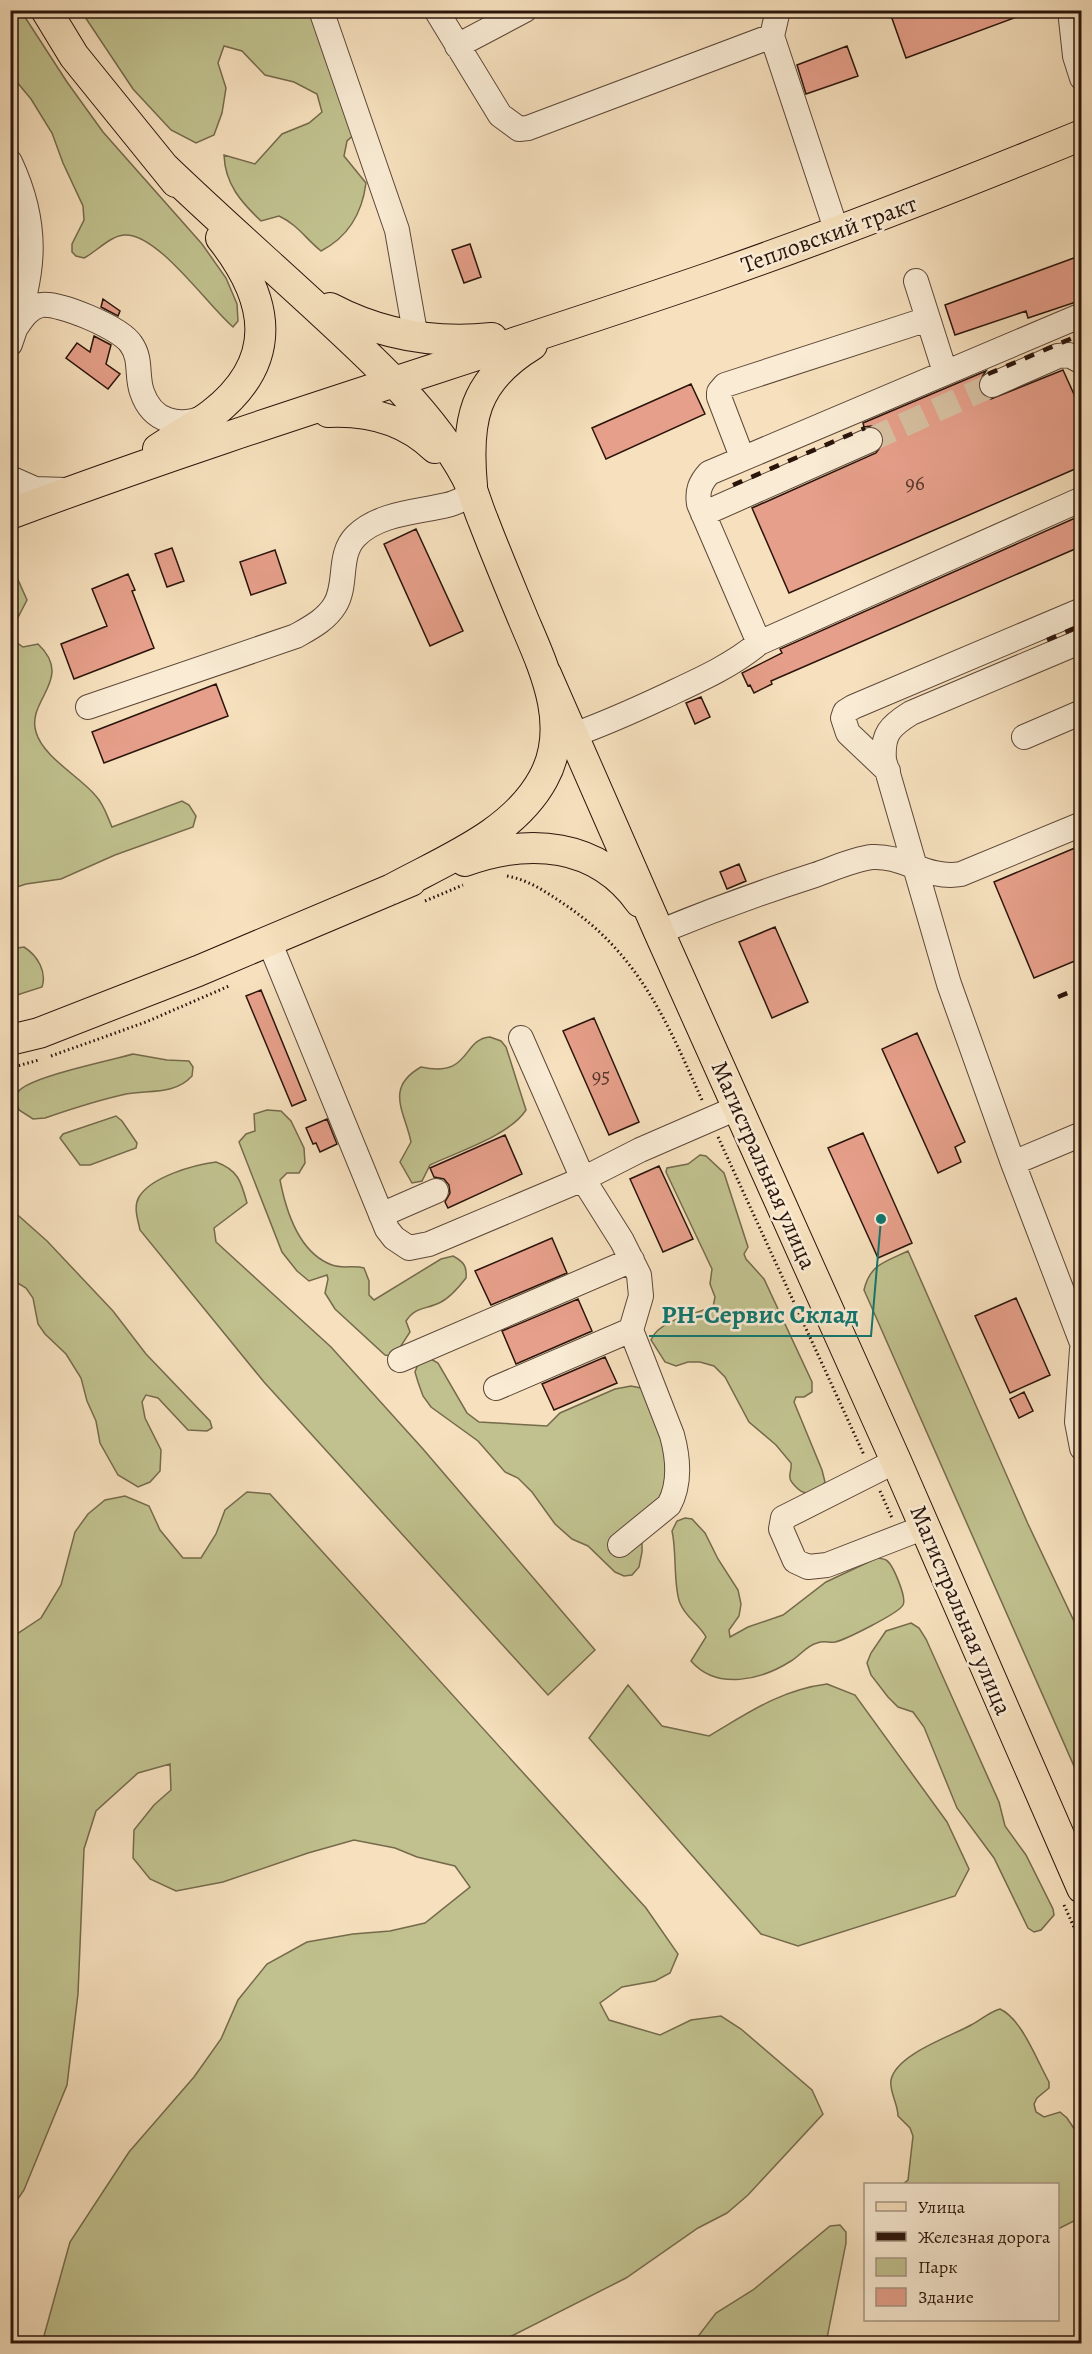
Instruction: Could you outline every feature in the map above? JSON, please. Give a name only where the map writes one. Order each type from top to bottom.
[{"type":"main road","points":[[46,10],[74,56],[240,262],[250,280],[258,303],[261,327],[259,348],[243,382],[213,413],[120,474]]},
{"type":"main road","name":"Тепловский тракт","points":[[572,322],[714,276],[837,232],[1082,135]]},
{"type":"main road","points":[[165,168],[394,382],[453,455],[467,478],[546,674],[556,724],[556,745],[551,763],[532,796],[502,825],[482,839],[392,889]]},
{"type":"main road","points":[[299,292],[374,328],[416,338],[459,340],[491,338],[572,322]]},
{"type":"main road","points":[[10,514],[120,474],[572,322]]},
{"type":"main road","points":[[472,495],[473,422],[478,399],[501,367],[516,355],[572,322]]},
{"type":"main road","points":[[272,424],[328,412],[361,412],[390,419],[416,432],[432,445],[472,495]]},
{"type":"main road","name":"Магистральная улица","points":[[546,674],[925,1527],[1074,1851],[1082,1888]]},
{"type":"main road","points":[[10,1040],[39,1033],[113,1005],[392,889],[473,858],[505,849],[545,847],[585,857],[626,885],[659,932]]},
{"type":"street","points":[[321,10],[398,230],[416,338]]},
{"type":"street","points":[[436,10],[500,115],[519,129],[528,128],[772,36]]},
{"type":"street","points":[[457,46],[525,10]]},
{"type":"street","points":[[778,10],[772,36],[837,232]]},
{"type":"street","points":[[1070,10],[1075,56],[1082,78]]},
{"type":"street","points":[[10,162],[26,202],[33,242],[30,279],[14,335]]},
{"type":"street","points":[[30,279],[37,296],[48,305]]},
{"type":"street","points":[[916,281],[945,372]]},
{"type":"street","points":[[14,335],[30,310],[39,305],[48,305],[92,318],[126,337],[137,354],[141,392],[157,415],[166,420],[187,423],[213,413]]},
{"type":"street","points":[[759,643],[703,514],[697,495],[703,479],[716,468],[1082,315]]},
{"type":"street","points":[[742,457],[720,397],[719,392],[725,385],[928,319]]},
{"type":"street","points":[[992,385],[1058,356],[1069,355],[1082,362]]},
{"type":"street","points":[[703,514],[870,440]]},
{"type":"street","points":[[10,478],[35,489],[77,489]]},
{"type":"street","points":[[88,707],[296,636],[314,626],[328,614],[336,603],[348,548],[357,536],[392,517],[450,504],[472,495]]},
{"type":"street","points":[[573,735],[602,725],[720,670],[743,657],[759,643],[1082,499]]},
{"type":"street","points":[[888,771],[854,739],[844,725],[843,718],[848,709],[1082,610]]},
{"type":"street","points":[[854,739],[1082,641]]},
{"type":"street","points":[[1024,737],[1082,712]]},
{"type":"street","points":[[911,713],[894,725],[884,741],[884,760],[949,984],[1013,1162],[1082,1343]]},
{"type":"street","points":[[659,932],[751,896],[868,857],[890,858],[947,877],[960,874],[1082,824]]},
{"type":"street","points":[[269,941],[381,1215],[394,1238],[402,1245],[416,1248],[583,1179],[640,1150],[739,1107]]},
{"type":"street","points":[[521,1038],[583,1179],[632,1260],[641,1286],[641,1296],[631,1330],[672,1435],[677,1456],[677,1480],[674,1497],[669,1505],[620,1545]]},
{"type":"street","points":[[1013,1162],[1082,1134]]},
{"type":"street","points":[[381,1215],[436,1191]]},
{"type":"street","points":[[400,1360],[632,1260]]},
{"type":"street","points":[[496,1388],[631,1330]]},
{"type":"street","points":[[1082,1349],[1077,1422],[1082,1448]]},
{"type":"street","points":[[896,1461],[783,1518],[781,1529],[795,1561],[808,1567],[827,1565],[925,1527]]},
{"type":"green space","points":[[10,11],[21,11],[103,132],[202,244],[226,278],[237,304],[238,321],[233,327],[166,257],[137,237],[119,236],[84,258],[72,252],[72,244],[84,220],[83,206],[52,133],[31,99],[11,75]]},
{"type":"green space","points":[[81,11],[321,11],[358,131],[347,141],[344,156],[366,183],[361,205],[346,232],[321,251],[279,216],[261,221],[235,192],[227,175],[224,155],[255,164],[282,134],[309,123],[322,112],[317,94],[294,82],[265,75],[242,51],[224,46],[218,63],[226,88],[222,113],[214,135],[196,143],[171,130],[133,89]]},
{"type":"green space","points":[[11,570],[15,573],[27,600],[11,631]]},
{"type":"green space","points":[[11,632],[13,640],[23,647],[38,644],[48,657],[52,668],[51,679],[35,720],[36,732],[40,741],[54,758],[98,799],[112,827],[182,801],[189,805],[196,816],[193,827],[115,855],[61,879],[26,884],[11,889]]},
{"type":"green space","points":[[24,947],[40,965],[43,976],[42,987],[11,997],[11,949]]},
{"type":"green space","points":[[490,1037],[501,1041],[506,1047],[526,1110],[508,1128],[468,1149],[430,1165],[422,1181],[412,1183],[400,1162],[411,1142],[400,1101],[403,1083],[421,1067],[437,1069],[458,1063],[474,1044]]},
{"type":"green space","points":[[133,1054],[189,1061],[193,1067],[192,1076],[170,1089],[126,1094],[45,1118],[33,1119],[19,1110],[16,1096],[25,1086],[54,1075]]},
{"type":"green space","points":[[267,1110],[281,1111],[291,1121],[304,1148],[305,1163],[299,1173],[287,1173],[280,1180],[286,1205],[296,1230],[311,1251],[321,1259],[336,1266],[364,1268],[369,1281],[369,1295],[374,1300],[441,1259],[453,1256],[464,1265],[466,1278],[451,1295],[410,1316],[406,1321],[410,1332],[399,1349],[391,1356],[385,1355],[335,1309],[325,1293],[327,1275],[309,1281],[297,1271],[282,1252],[239,1142],[246,1134],[255,1131],[254,1114]]},
{"type":"green space","points":[[116,1116],[137,1143],[136,1148],[90,1165],[80,1165],[60,1138],[63,1134]]},
{"type":"green space","points":[[700,1155],[706,1156],[724,1173],[748,1247],[744,1254],[746,1259],[764,1279],[812,1382],[812,1392],[804,1397],[796,1397],[794,1402],[825,1482],[811,1493],[800,1490],[793,1484],[790,1476],[791,1463],[776,1445],[749,1422],[725,1377],[714,1366],[700,1362],[688,1362],[676,1366],[665,1362],[651,1340],[661,1327],[687,1315],[713,1307],[715,1297],[710,1284],[712,1269],[666,1172],[667,1168],[688,1164]]},
{"type":"green space","points":[[216,1162],[238,1177],[247,1203],[214,1228],[216,1242],[331,1347],[423,1449],[595,1650],[548,1695],[264,1382],[140,1230],[136,1205],[145,1190],[173,1173]]},
{"type":"green space","points":[[11,1209],[47,1241],[113,1311],[146,1354],[210,1421],[212,1428],[207,1431],[188,1430],[158,1398],[146,1395],[142,1402],[145,1418],[161,1450],[160,1471],[150,1482],[138,1487],[118,1475],[100,1443],[96,1421],[87,1401],[81,1378],[66,1354],[38,1324],[33,1298],[26,1288],[11,1279]]},
{"type":"green space","points":[[908,1251],[1028,1524],[1081,1636],[1081,1782],[864,1290],[874,1269]]},
{"type":"green space","points":[[429,1358],[438,1363],[467,1413],[479,1422],[547,1426],[560,1413],[615,1389],[631,1386],[641,1388],[650,1398],[671,1477],[642,1538],[639,1567],[632,1575],[624,1576],[615,1572],[588,1546],[572,1539],[555,1524],[532,1492],[518,1478],[505,1472],[478,1441],[431,1407],[423,1396],[415,1372],[418,1364]]},
{"type":"green space","points":[[247,1492],[270,1494],[646,1908],[678,1954],[670,1973],[655,1981],[622,1987],[600,2003],[609,2020],[660,2035],[691,2020],[721,2016],[741,2029],[812,2090],[823,2114],[748,2195],[727,2213],[698,2228],[626,2278],[498,2343],[42,2343],[70,2242],[129,2152],[194,2077],[221,2039],[238,2000],[267,1964],[307,1942],[353,1934],[390,1931],[425,1923],[470,1887],[455,1866],[417,1857],[395,1848],[354,1840],[223,1882],[176,1891],[150,1879],[133,1858],[134,1830],[154,1805],[171,1790],[170,1764],[138,1773],[96,1811],[84,1849],[78,1994],[67,2085],[24,2190],[11,2209],[11,1638],[41,1618],[61,1585],[75,1532],[88,1514],[105,1500],[125,1496],[149,1506],[160,1530],[183,1558],[201,1558],[216,1534],[225,1510]]},
{"type":"green space","points":[[685,1518],[692,1519],[705,1533],[738,1590],[741,1604],[739,1616],[729,1630],[730,1637],[748,1627],[783,1615],[826,1582],[877,1558],[886,1560],[892,1568],[899,1581],[903,1605],[882,1620],[849,1636],[835,1642],[813,1644],[791,1661],[766,1673],[740,1679],[713,1676],[691,1661],[706,1637],[686,1613],[678,1596],[672,1531],[677,1521]]},
{"type":"green space","points":[[911,1623],[919,1628],[926,1639],[999,1802],[1005,1826],[1026,1855],[1053,1909],[1054,1915],[1041,1930],[1034,1932],[1028,1928],[994,1858],[957,1808],[924,1727],[913,1712],[898,1707],[871,1675],[867,1663],[886,1631]]},
{"type":"green space","points":[[827,1684],[855,1695],[947,1822],[969,1869],[955,1896],[798,1946],[761,1934],[589,1738],[628,1685],[662,1726],[709,1736],[779,1697],[794,1691]]},
{"type":"green space","points":[[1000,2009],[1015,2022],[1028,2041],[1049,2082],[1049,2088],[1037,2098],[1034,2104],[1036,2112],[1044,2117],[1060,2112],[1067,2118],[1081,2139],[1081,2213],[1074,2221],[1059,2228],[1059,2183],[904,2183],[908,2180],[913,2136],[910,2128],[898,2116],[891,2084],[895,2071],[914,2054]]},
{"type":"green space","points":[[840,2225],[846,2232],[846,2243],[826,2343],[693,2343],[716,2313],[753,2290],[830,2226]]},
{"type":"building","points":[[889,10],[1030,10],[1030,12],[906,58]]},
{"type":"building","points":[[847,46],[858,76],[806,94],[797,65]]},
{"type":"building","points":[[470,244],[481,277],[464,283],[452,250]]},
{"type":"building","points":[[1082,255],[1082,300],[1028,318],[1026,311],[955,335],[945,305]]},
{"type":"building","points":[[103,299],[120,311],[118,316],[101,307]]},
{"type":"building","points":[[94,336],[111,345],[106,364],[120,374],[108,389],[66,358],[77,343],[90,352]]},
{"type":"building","points":[[1063,370],[1082,412],[1082,466],[789,593],[752,508],[876,453],[884,442],[883,434],[878,428],[864,427],[863,423],[986,371],[978,383],[979,390],[983,396],[991,399]]},
{"type":"building","points":[[691,384],[705,414],[606,459],[592,428]]},
{"type":"building","points":[[1082,515],[1082,546],[771,681],[772,684],[754,693],[750,685],[748,686],[742,673],[782,653],[780,649]]},
{"type":"building","points":[[416,529],[463,631],[430,646],[384,544]]},
{"type":"building","points":[[172,548],[184,581],[167,587],[155,554]]},
{"type":"building","points":[[275,550],[286,583],[251,595],[240,562]]},
{"type":"building","points":[[128,574],[135,590],[132,591],[154,648],[74,679],[61,644],[107,626],[92,589]]},
{"type":"building","points":[[216,684],[228,716],[104,763],[92,732]]},
{"type":"building","points":[[701,697],[710,717],[695,724],[686,703]]},
{"type":"building","points":[[1082,845],[1082,958],[1034,978],[994,882]]},
{"type":"building","points":[[739,864],[746,881],[727,889],[720,872]]},
{"type":"building","points":[[775,927],[808,1002],[772,1018],[739,942]]},
{"type":"building","points":[[261,990],[306,1100],[292,1106],[246,996]]},
{"type":"building","points":[[594,1018],[639,1122],[609,1135],[563,1031]]},
{"type":"building","points":[[917,1033],[965,1142],[955,1147],[961,1162],[938,1173],[882,1049]]},
{"type":"building","points":[[327,1119],[337,1144],[320,1152],[316,1143],[313,1144],[306,1128]]},
{"type":"building","points":[[863,1133],[912,1243],[878,1258],[828,1148]]},
{"type":"building","points":[[505,1135],[522,1174],[448,1208],[445,1202],[450,1193],[449,1185],[444,1179],[434,1177],[430,1168]]},
{"type":"building","points":[[659,1166],[693,1239],[663,1252],[630,1179]]},
{"type":"building","points":[[552,1238],[567,1273],[491,1305],[475,1271]]},
{"type":"building","points":[[1016,1298],[1050,1375],[1010,1393],[975,1316]]},
{"type":"building","points":[[578,1299],[592,1331],[516,1364],[502,1331]]},
{"type":"building","points":[[605,1357],[617,1383],[554,1410],[542,1384]]},
{"type":"building","points":[[1024,1392],[1033,1411],[1019,1418],[1010,1399]]},
{"type":"tunnel","points":[[870,440],[992,385]]},
{"type":"railway","points":[[988,374],[1082,334]]},
{"type":"railway","points":[[733,485],[865,428]]},
{"type":"railway","points":[[1047,640],[1082,625]]},
{"type":"railway","points":[[1058,997],[1082,987]]},
{"type":"place","name":"РН-Сервис Cклад","points":[[881,1219]]}]
